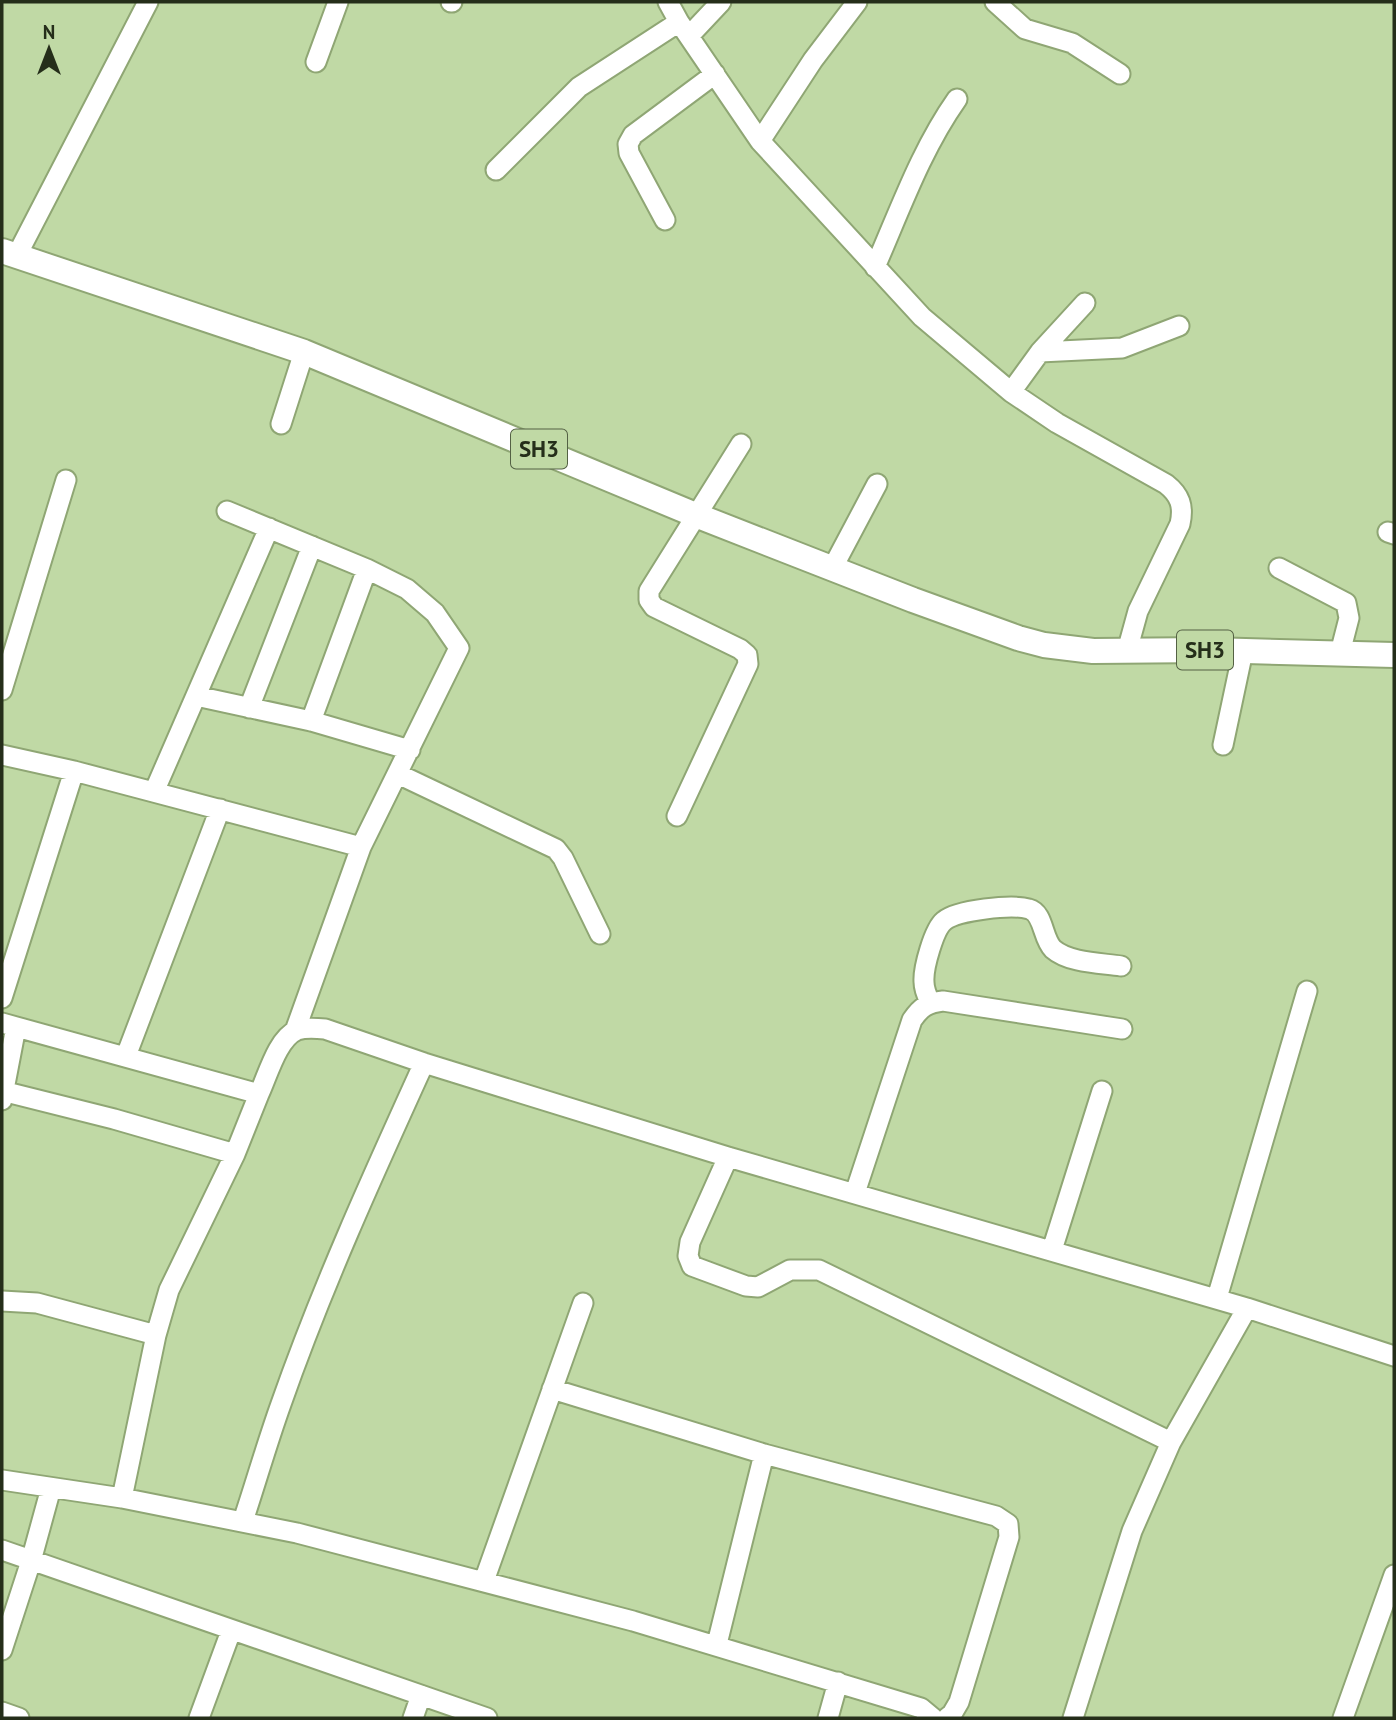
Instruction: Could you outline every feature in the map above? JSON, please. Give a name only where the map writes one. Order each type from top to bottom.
[{"type":"main road","name":"SH3","points":[[9,253],[304,352],[698,516],[1018,638],[1071,648],[1127,651],[1394,655]]},
{"type":"street","points":[[9,253],[148,2]]},
{"type":"street","points":[[316,62],[338,2]]},
{"type":"street","points":[[668,2],[760,141],[922,317],[1010,392],[1057,423],[1176,492],[1183,514],[1180,524],[1138,611],[1127,651]]},
{"type":"street","points":[[496,170],[579,87],[684,29],[721,2]]},
{"type":"street","points":[[760,141],[857,2]]},
{"type":"street","points":[[995,2],[1025,29],[1072,43],[1120,74]]},
{"type":"street","points":[[665,220],[629,153],[628,144],[633,135],[715,74]]},
{"type":"street","points":[[875,267],[926,150],[957,99]]},
{"type":"street","points":[[1010,392],[1040,352],[1086,303]]},
{"type":"street","points":[[1040,352],[1122,348],[1179,326]]},
{"type":"street","points":[[281,424],[304,352]]},
{"type":"street","points":[[677,816],[748,664],[747,655],[740,649],[653,607],[649,600],[649,591],[741,444]]},
{"type":"street","points":[[2,690],[66,480]]},
{"type":"street","points":[[833,568],[877,484]]},
{"type":"street","points":[[121,1498],[156,1335],[177,1268],[235,1154],[282,1045],[295,1031],[361,847],[459,648],[435,613],[418,596],[367,569],[228,511]]},
{"type":"street","points":[[154,792],[269,528]]},
{"type":"street","points":[[249,708],[312,546]]},
{"type":"street","points":[[1279,568],[1346,603],[1349,618],[1340,653]]},
{"type":"street","points":[[311,721],[367,569]]},
{"type":"street","points":[[1223,745],[1243,651]]},
{"type":"street","points":[[196,696],[311,721],[410,750]]},
{"type":"street","points":[[2,755],[74,771],[361,847]]},
{"type":"street","points":[[2,998],[74,771]]},
{"type":"street","points":[[398,774],[556,849],[600,934]]},
{"type":"street","points":[[126,1056],[220,810]]},
{"type":"street","points":[[930,1002],[923,984],[937,929],[945,920],[959,913],[992,909],[1033,910],[1046,939],[1054,949],[1078,959],[1121,967]]},
{"type":"street","points":[[1217,1298],[1307,991]]},
{"type":"street","points":[[855,1193],[912,1020],[920,1008],[930,1002],[943,1001],[1122,1029]]},
{"type":"street","points":[[235,1154],[114,1119],[2,1094],[9,1025],[259,1094]]},
{"type":"street","points":[[295,1031],[312,1027],[325,1029],[425,1063],[728,1157],[1217,1298],[1394,1356]]},
{"type":"street","points":[[243,1521],[281,1404],[316,1311],[361,1200],[425,1063]]},
{"type":"street","points":[[1052,1250],[1102,1091]]},
{"type":"street","points":[[728,1157],[690,1242],[688,1256],[692,1266],[746,1286],[758,1287],[790,1269],[819,1270],[1171,1442]]},
{"type":"street","points":[[2,1301],[37,1303],[156,1335]]},
{"type":"street","points":[[484,1581],[583,1303]]},
{"type":"street","points":[[1073,1718],[1123,1555],[1171,1442],[1247,1308]]},
{"type":"street","points":[[552,1389],[764,1454],[996,1516],[1008,1524],[1009,1537],[963,1689],[952,1714],[947,1718]]},
{"type":"street","points":[[717,1644],[764,1454]]},
{"type":"street","points":[[2,1480],[121,1498],[243,1521],[484,1581],[717,1644],[921,1708],[933,1718]]},
{"type":"street","points":[[2,1650],[51,1488]]},
{"type":"street","points":[[2,1550],[487,1718]]},
{"type":"street","points":[[1343,1718],[1394,1575]]},
{"type":"street","points":[[199,1718],[231,1630]]},
{"type":"street","points":[[828,1718],[838,1682]]},
{"type":"street","points":[[413,1718],[421,1695]]},
{"type":"street","points":[[2,1712],[19,1718]]}]
